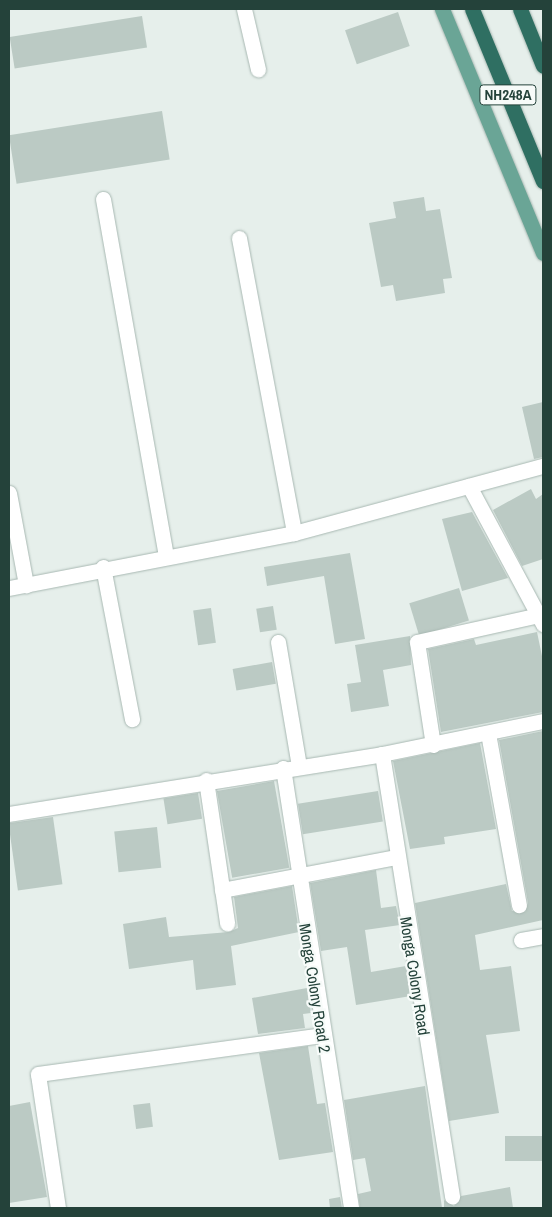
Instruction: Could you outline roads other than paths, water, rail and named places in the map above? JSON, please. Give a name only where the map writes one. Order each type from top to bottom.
[{"type":"highway","name":"NH248A","points":[[472,9],[543,181]]},
{"type":"highway","name":"NH248A","points":[[520,9],[543,66]]},
{"type":"main road","points":[[442,9],[538,224],[543,253]]},
{"type":"street","points":[[244,9],[258,69]]},
{"type":"street","points":[[103,198],[166,555]]},
{"type":"street","points":[[239,238],[294,533]]},
{"type":"street","points":[[9,588],[103,567],[294,533],[543,466]]},
{"type":"street","points":[[433,745],[417,642],[542,617],[469,486]]},
{"type":"street","points":[[9,494],[26,585]]},
{"type":"street","points":[[103,567],[132,719]]},
{"type":"street","points":[[278,642],[298,766]]},
{"type":"street","points":[[9,814],[206,780],[382,754],[543,721]]},
{"type":"street","points":[[488,733],[519,905]]},
{"type":"street","name":"Monga Colony Road","points":[[382,754],[396,857],[452,1198]]},
{"type":"street","name":"Monga Colony Road 2","points":[[283,768],[298,876],[351,1208]]},
{"type":"street","points":[[206,780],[227,923]]},
{"type":"street","points":[[222,890],[396,857]]},
{"type":"street","points":[[521,940],[543,936]]},
{"type":"street","points":[[58,1208],[38,1074],[323,1035]]}]
